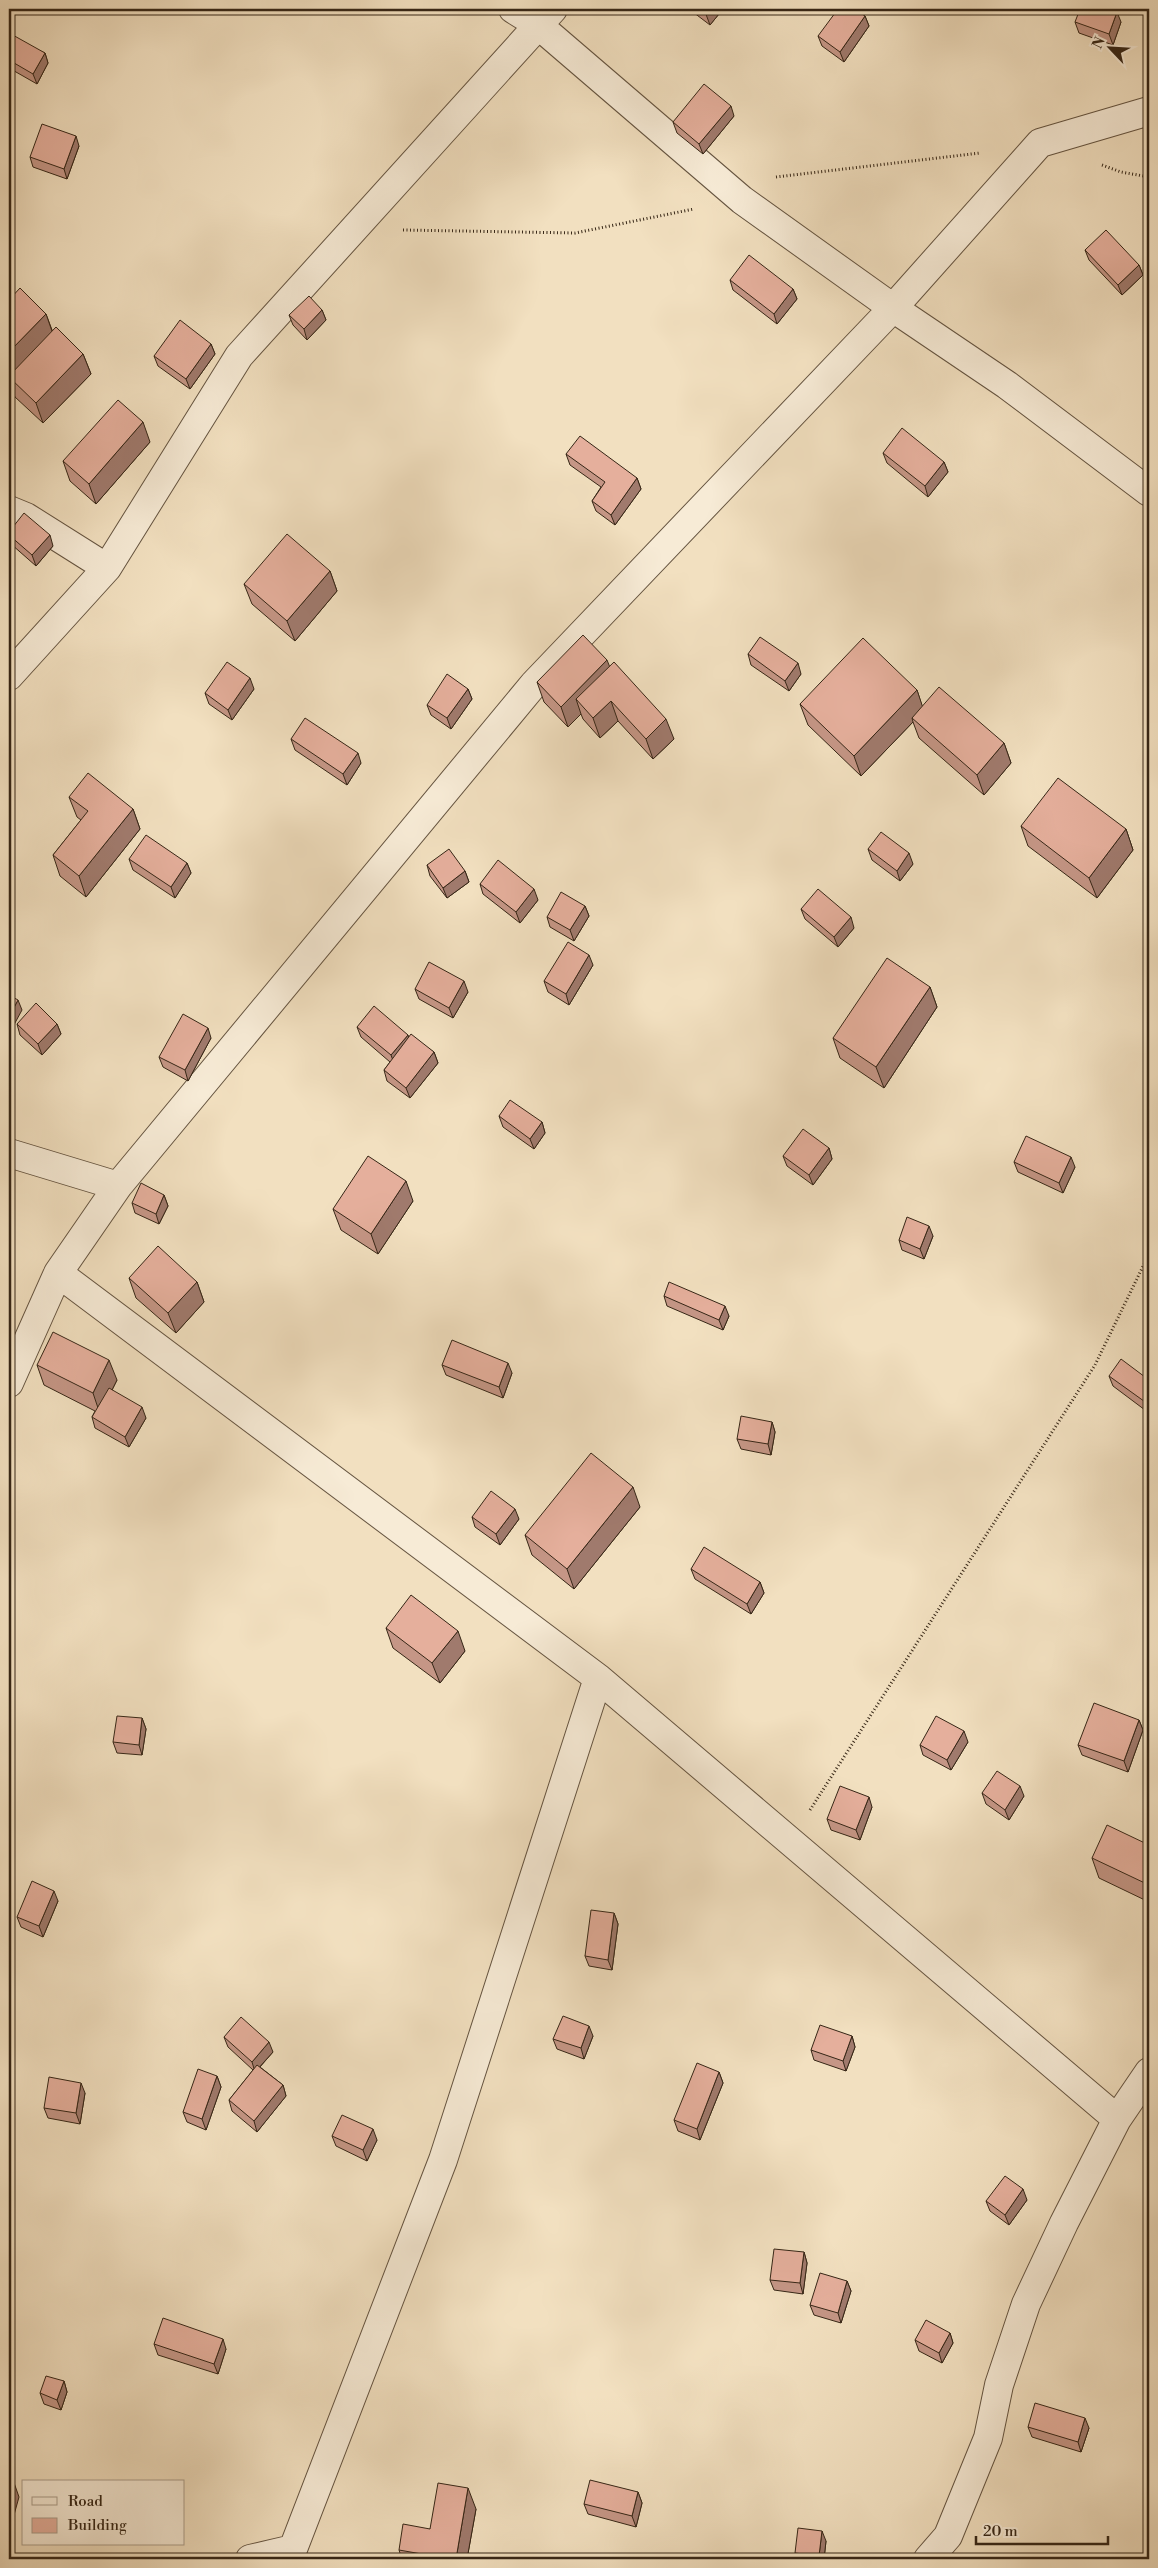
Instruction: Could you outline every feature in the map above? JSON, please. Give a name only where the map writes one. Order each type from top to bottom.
[{"type":"street","points":[[513,9],[545,16],[742,200],[893,308],[1007,384],[1149,492]]},
{"type":"street","points":[[9,676],[107,568],[239,356],[545,16]]},
{"type":"street","points":[[9,1383],[58,1273],[118,1186],[534,684],[893,308],[1040,142],[1149,111]]},
{"type":"street","points":[[9,510],[26,517],[107,568]]},
{"type":"street","points":[[9,1153],[118,1186]]},
{"type":"street","points":[[58,1273],[598,1678],[1117,2119]]},
{"type":"street","points":[[250,2559],[291,2554],[442,2160],[598,1678]]},
{"type":"street","points":[[928,2559],[948,2536],[988,2438],[999,2385],[1026,2304],[1064,2223],[1117,2119],[1149,2072]]},
{"type":"path","points":[[789,1842],[1095,1364],[1149,1254]]},
{"type":"building","points":[[838,9],[855,9],[865,16],[840,52],[818,36]]},
{"type":"building","points":[[1080,9],[1108,9],[1117,12],[1109,34],[1075,22]]},
{"type":"building","points":[[11,34],[45,53],[33,74],[9,60],[9,37]]},
{"type":"building","points":[[704,84],[731,106],[699,144],[673,122]]},
{"type":"building","points":[[42,124],[76,136],[64,169],[30,157]]},
{"type":"building","points":[[1106,230],[1139,265],[1118,285],[1085,250]]},
{"type":"building","points":[[749,255],[793,289],[774,314],[730,280]]},
{"type":"building","points":[[20,288],[46,314],[9,352],[9,300]]},
{"type":"building","points":[[309,296],[322,310],[304,329],[289,315]]},
{"type":"building","points":[[180,320],[211,344],[186,379],[154,356]]},
{"type":"building","points":[[56,327],[83,354],[36,403],[9,376]]},
{"type":"building","points":[[118,400],[143,422],[89,484],[63,461]]},
{"type":"building","points":[[902,428],[944,462],[925,486],[883,453]]},
{"type":"building","points":[[580,436],[637,478],[611,515],[592,501],[605,482],[566,454]]},
{"type":"building","points":[[24,513],[50,535],[32,555],[9,535],[9,532]]},
{"type":"building","points":[[287,534],[330,571],[287,621],[244,584]]},
{"type":"building","points":[[583,635],[607,660],[561,707],[537,682]]},
{"type":"building","points":[[760,637],[798,663],[785,681],[748,654]]},
{"type":"building","points":[[863,638],[917,690],[854,756],[800,704]]},
{"type":"building","points":[[227,662],[250,678],[228,710],[205,693]]},
{"type":"building","points":[[614,662],[666,719],[646,739],[611,701],[593,718],[576,699]]},
{"type":"building","points":[[447,674],[468,689],[447,718],[427,705]]},
{"type":"building","points":[[939,687],[1004,743],[977,775],[912,718]]},
{"type":"building","points":[[305,718],[358,753],[343,774],[291,739]]},
{"type":"building","points":[[88,773],[133,809],[79,876],[53,855],[88,811],[69,797]]},
{"type":"building","points":[[1058,778],[1126,829],[1089,878],[1021,826]]},
{"type":"building","points":[[881,832],[909,853],[897,871],[868,849]]},
{"type":"building","points":[[146,835],[187,863],[171,887],[129,859]]},
{"type":"building","points":[[449,849],[465,871],[443,888],[427,865]]},
{"type":"building","points":[[498,860],[534,889],[516,912],[480,884]]},
{"type":"building","points":[[818,889],[851,917],[834,937],[801,909]]},
{"type":"building","points":[[561,892],[585,906],[570,930],[547,917]]},
{"type":"building","points":[[568,942],[589,955],[566,994],[544,981]]},
{"type":"building","points":[[887,958],[930,987],[876,1067],[833,1038]]},
{"type":"building","points":[[429,962],[464,981],[449,1008],[415,989]]},
{"type":"building","points":[[9,995],[18,1000],[9,1017]]},
{"type":"building","points":[[36,1003],[57,1024],[38,1044],[17,1024]]},
{"type":"building","points":[[374,1006],[408,1035],[391,1055],[357,1027]]},
{"type":"building","points":[[183,1014],[208,1028],[185,1070],[159,1057]]},
{"type":"building","points":[[411,1034],[434,1052],[406,1088],[384,1070]]},
{"type":"building","points":[[510,1100],[542,1122],[530,1139],[499,1116]]},
{"type":"building","points":[[803,1129],[829,1148],[809,1175],[783,1156]]},
{"type":"building","points":[[1026,1136],[1071,1157],[1059,1183],[1014,1162]]},
{"type":"building","points":[[368,1156],[406,1181],[371,1234],[333,1209]]},
{"type":"building","points":[[141,1183],[164,1195],[156,1214],[132,1203]]},
{"type":"building","points":[[907,1217],[929,1226],[920,1249],[899,1240]]},
{"type":"building","points":[[158,1246],[197,1282],[168,1313],[129,1278]]},
{"type":"building","points":[[669,1282],[725,1306],[719,1320],[664,1296]]},
{"type":"building","points":[[53,1332],[109,1360],[93,1393],[37,1365]]},
{"type":"building","points":[[452,1340],[508,1363],[499,1387],[442,1365]]},
{"type":"building","points":[[1121,1359],[1149,1380],[1148,1404],[1109,1376]]},
{"type":"building","points":[[109,1388],[142,1407],[125,1437],[92,1417]]},
{"type":"building","points":[[741,1416],[772,1422],[768,1444],[737,1439]]},
{"type":"building","points":[[591,1453],[633,1487],[567,1569],[525,1535]]},
{"type":"building","points":[[491,1491],[515,1509],[496,1534],[472,1517]]},
{"type":"building","points":[[704,1547],[760,1582],[747,1604],[691,1569]]},
{"type":"building","points":[[411,1595],[458,1631],[432,1663],[386,1628]]},
{"type":"building","points":[[1094,1703],[1139,1720],[1124,1761],[1078,1745]]},
{"type":"building","points":[[117,1716],[142,1718],[139,1745],[113,1742]]},
{"type":"building","points":[[936,1716],[964,1731],[947,1760],[920,1745]]},
{"type":"building","points":[[997,1771],[1020,1786],[1005,1810],[982,1793]]},
{"type":"building","points":[[840,1786],[869,1797],[856,1830],[827,1819]]},
{"type":"building","points":[[1107,1825],[1149,1845],[1149,1885],[1092,1858]]},
{"type":"building","points":[[32,1881],[54,1891],[39,1926],[17,1917]]},
{"type":"building","points":[[591,1910],[614,1913],[608,1960],[585,1956]]},
{"type":"building","points":[[563,2016],[589,2026],[581,2048],[553,2039]]},
{"type":"building","points":[[241,2017],[269,2042],[252,2062],[224,2037]]},
{"type":"building","points":[[820,2025],[852,2036],[843,2061],[811,2050]]},
{"type":"building","points":[[697,2063],[719,2072],[697,2129],[674,2120]]},
{"type":"building","points":[[257,2065],[283,2085],[254,2121],[229,2100]]},
{"type":"building","points":[[198,2069],[217,2076],[202,2119],[183,2112]]},
{"type":"building","points":[[49,2077],[81,2083],[76,2113],[44,2108]]},
{"type":"building","points":[[342,2115],[373,2129],[363,2150],[332,2136]]},
{"type":"building","points":[[1005,2176],[1023,2189],[1005,2215],[986,2201]]},
{"type":"building","points":[[774,2249],[804,2252],[800,2283],[770,2280]]},
{"type":"building","points":[[820,2273],[847,2281],[838,2313],[810,2305]]},
{"type":"building","points":[[163,2318],[223,2339],[214,2364],[154,2344]]},
{"type":"building","points":[[926,2320],[950,2333],[939,2353],[915,2340]]},
{"type":"building","points":[[46,2376],[64,2381],[57,2400],[40,2393]]},
{"type":"building","points":[[1035,2403],[1085,2418],[1078,2442],[1028,2427]]},
{"type":"building","points":[[9,2476],[12,2477],[9,2487]]},
{"type":"building","points":[[590,2480],[638,2492],[632,2516],[584,2504]]},
{"type":"building","points":[[438,2483],[468,2488],[456,2559],[399,2550],[403,2524],[430,2529]]},
{"type":"building","points":[[798,2528],[822,2531],[819,2556],[795,2553]]}]
